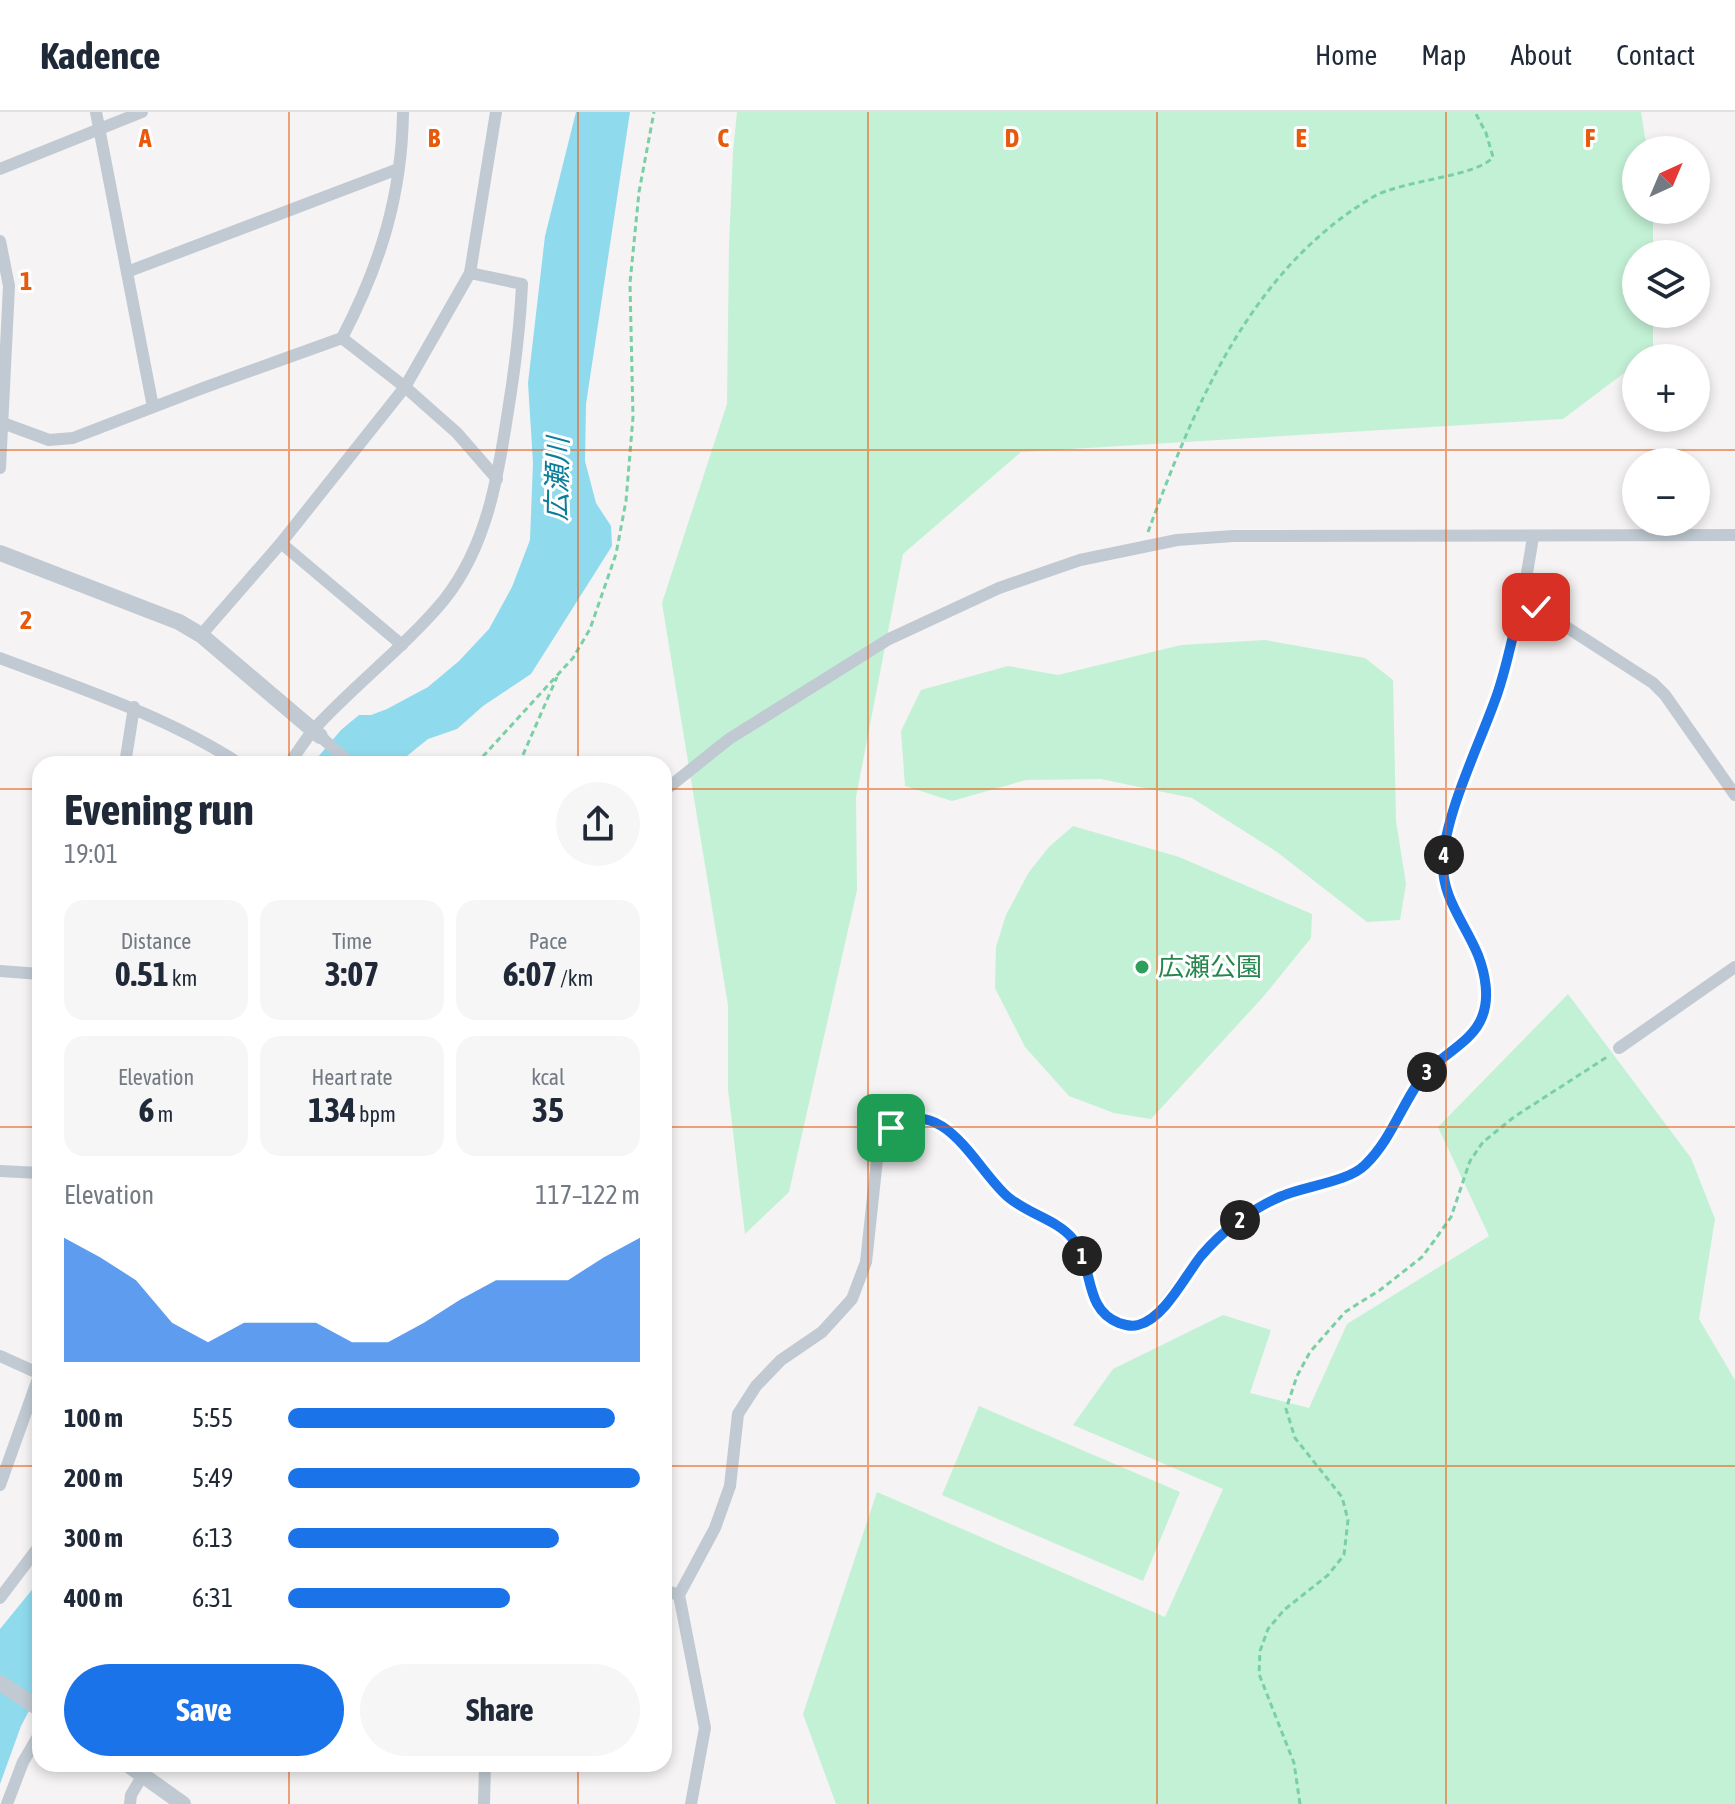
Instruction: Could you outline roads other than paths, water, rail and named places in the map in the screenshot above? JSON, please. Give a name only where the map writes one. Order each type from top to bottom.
[{"type":"street","points":[[96,112],[153,407]]},
{"type":"street","points":[[0,169],[142,112]]},
{"type":"street","points":[[2,422],[49,440],[73,438],[342,338],[376,266],[388,230],[403,112]]},
{"type":"street","points":[[201,635],[281,543],[405,387],[470,273],[496,112]]},
{"type":"street","points":[[127,272],[398,169]]},
{"type":"street","points":[[0,241],[9,286],[0,468]]},
{"type":"street","points":[[296,756],[445,598],[466,565],[483,528],[497,479],[520,333],[522,284],[470,273]]},
{"type":"street","points":[[342,338],[457,433],[497,479]]},
{"type":"street","points":[[672,785],[729,739],[889,639],[999,588],[1080,560],[1177,540],[1233,536],[1735,535]]},
{"type":"street","points":[[691,1804],[705,1728],[679,1595],[715,1528],[730,1486],[738,1414],[756,1386],[781,1360],[822,1332],[852,1299],[866,1262],[880,1143],[891,1128],[900,1121],[928,1120],[944,1127],[980,1162],[1005,1195],[1027,1212],[1056,1224],[1071,1236],[1078,1245],[1088,1273],[1096,1306],[1111,1320],[1129,1326],[1147,1321],[1158,1312],[1201,1256],[1237,1222],[1281,1196],[1363,1167],[1384,1144],[1421,1078],[1461,1043],[1482,1019],[1486,999],[1485,981],[1477,954],[1446,891],[1443,860],[1452,819],[1495,700],[1523,599],[1533,537]]},
{"type":"street","points":[[281,543],[402,645]]},
{"type":"street","points":[[0,553],[148,609],[201,635],[342,756]]},
{"type":"street","points":[[1523,599],[1653,683],[1665,695],[1735,795]]},
{"type":"street","points":[[0,658],[134,707],[227,756]]},
{"type":"street","points":[[126,756],[134,707]]},
{"type":"street","points":[[1619,1048],[1735,967]]},
{"type":"street","points":[[0,971],[32,973]]},
{"type":"street","points":[[0,1171],[32,1173]]},
{"type":"street","points":[[0,1356],[32,1370]]},
{"type":"street","points":[[0,1485],[32,1396]]},
{"type":"street","points":[[0,1598],[32,1556]]},
{"type":"street","points":[[672,1593],[679,1595]]},
{"type":"street","points":[[0,1683],[32,1704]]},
{"type":"street","points":[[7,1804],[32,1747]]},
{"type":"street","points":[[139,1772],[183,1804]]},
{"type":"street","points":[[484,1804],[485,1772]]},
{"type":"street","points":[[130,1804],[131,1795],[143,1775]]},
{"type":"water","name":"広瀬川","points":[[576,112],[630,112],[586,404],[585,461],[596,503],[611,526],[612,546],[531,674],[483,706],[457,729],[428,739],[407,756],[319,756],[359,715],[371,715],[387,709],[428,687],[459,661],[489,629],[512,587],[530,540],[533,463],[528,383],[545,236]]},
{"type":"water","points":[[32,1590],[32,1705],[0,1784],[0,1629]]},
{"type":"place","name":"広瀬公園","points":[[1142,967]]}]
